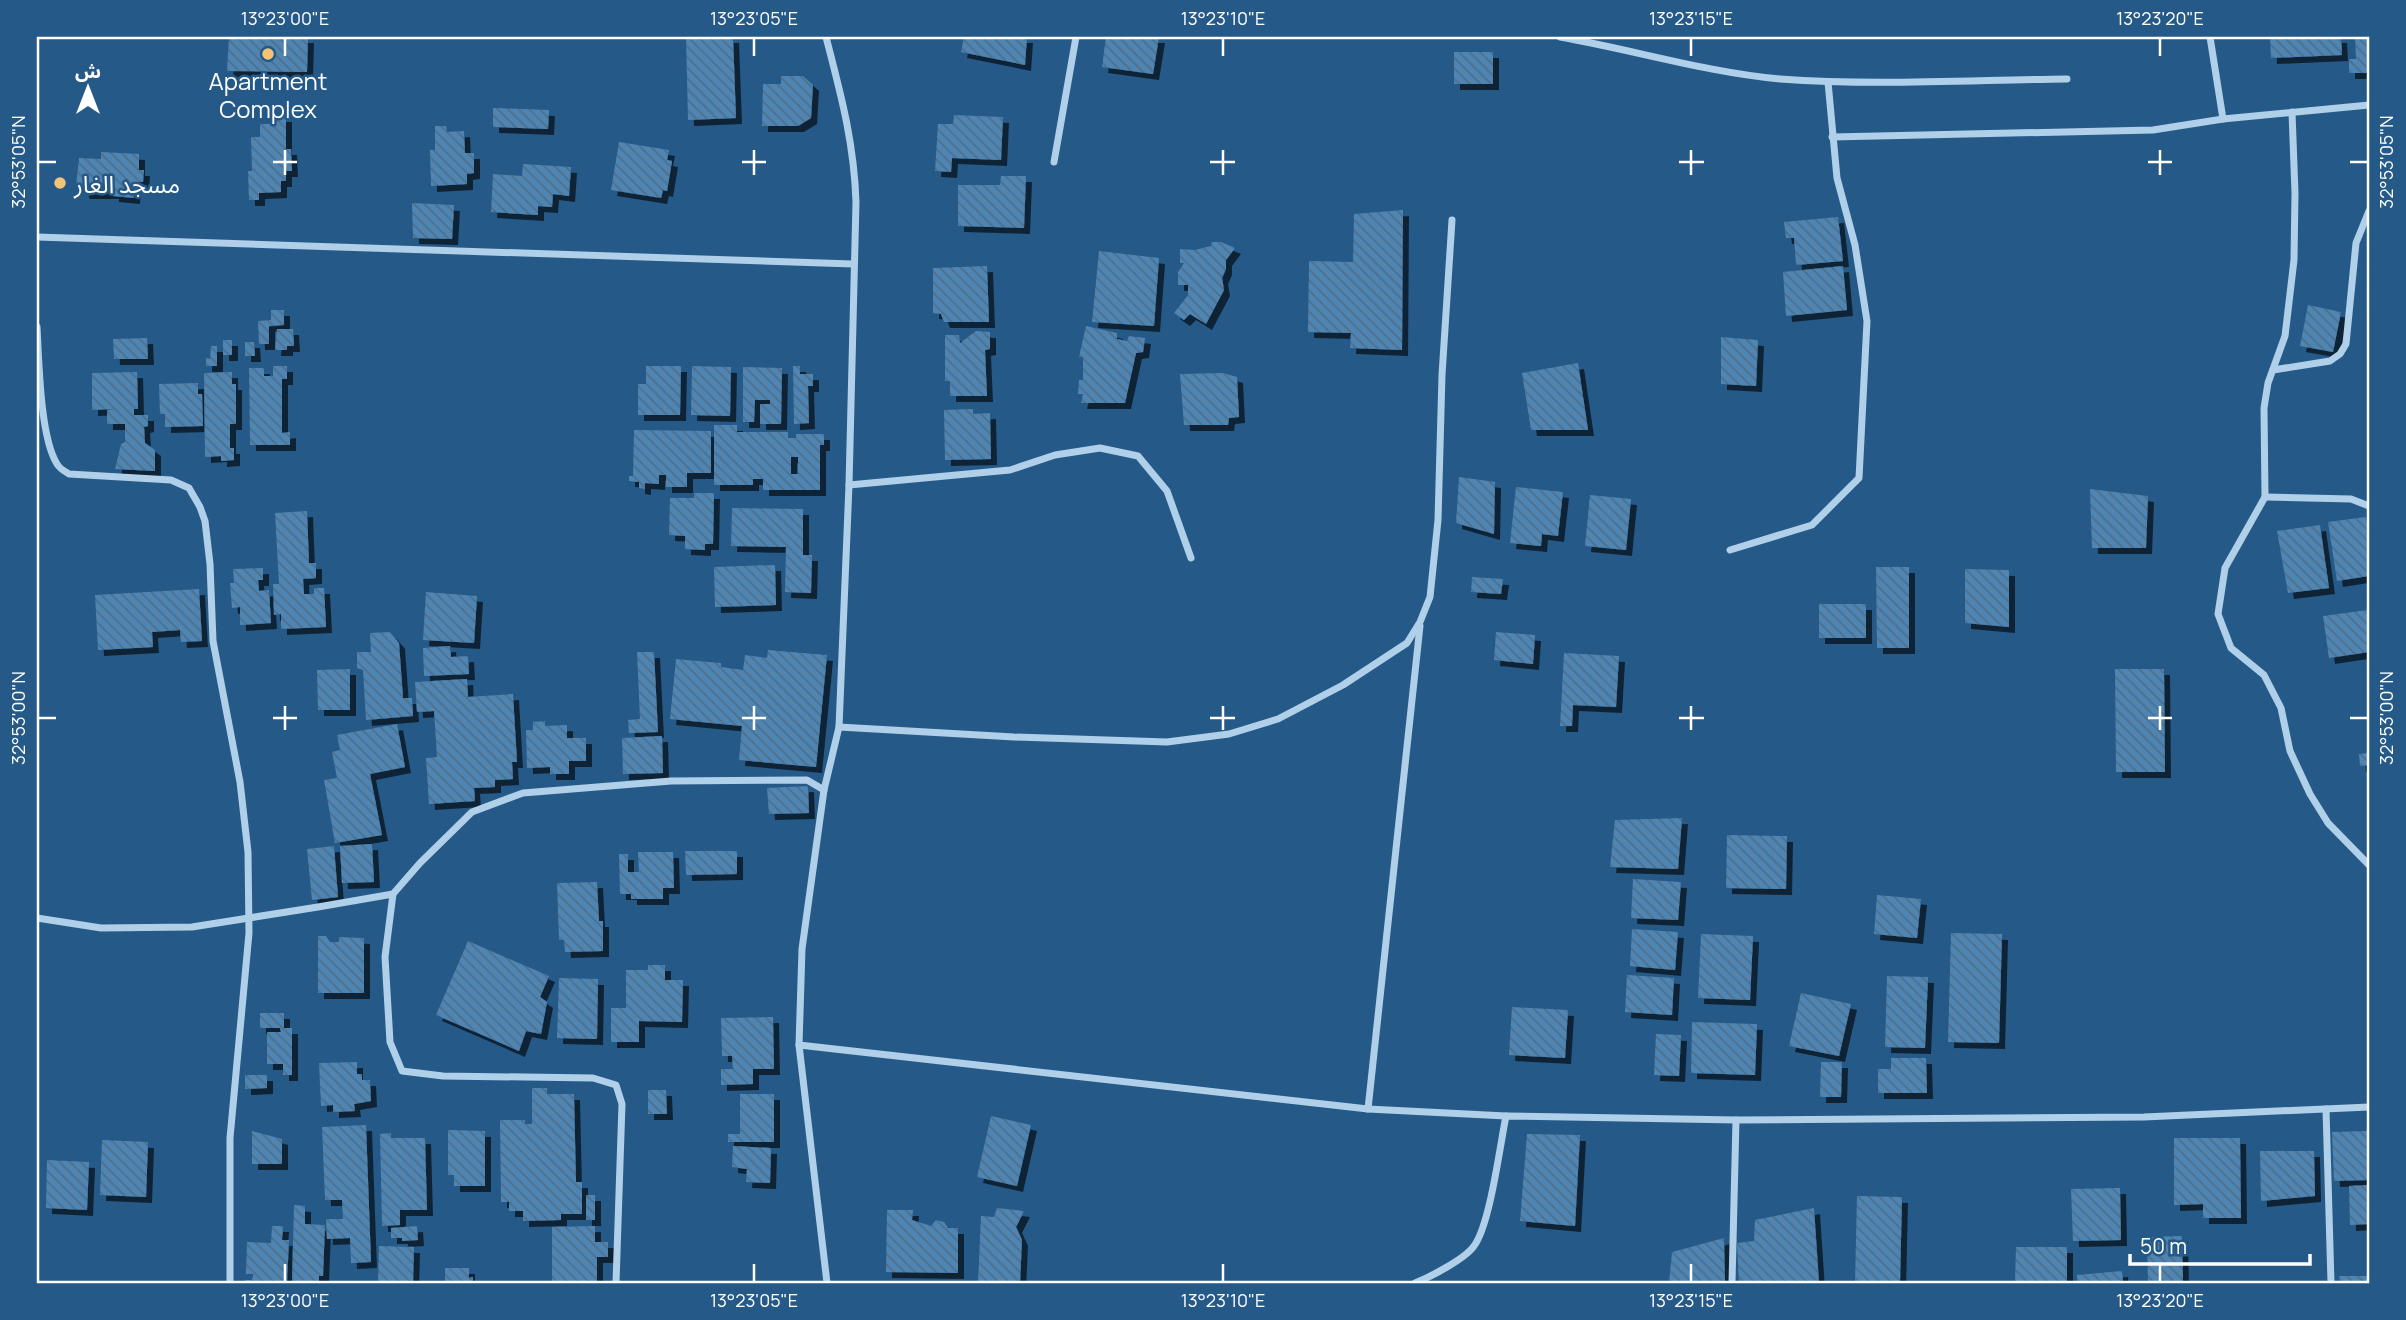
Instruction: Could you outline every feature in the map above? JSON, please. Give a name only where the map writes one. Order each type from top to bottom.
[{"type":"street","points":[[827,37],[855,160],[856,202],[849,485],[839,727],[824,790],[802,949],[799,1045],[827,1283]]},
{"type":"street","points":[[1054,162],[1076,37]]},
{"type":"street","points":[[1560,37],[1647,57],[1777,78],[1829,82],[2067,79]]},
{"type":"street","points":[[2210,37],[2223,119]]},
{"type":"street","points":[[1730,550],[1812,525],[1859,478],[1867,321],[1856,245],[1837,178],[1829,82]]},
{"type":"street","points":[[1832,137],[2153,130],[2223,119],[2369,105]]},
{"type":"street","points":[[2292,112],[2294,260],[2287,325],[2268,383],[2264,408],[2265,497],[2225,568],[2218,614],[2231,648],[2264,675],[2281,708],[2290,751],[2328,823],[2369,865]]},
{"type":"street","points":[[2273,370],[2330,361],[2340,354],[2346,344],[2356,243],[2369,211]]},
{"type":"street","points":[[839,727],[1167,742],[1229,734],[1278,719],[1343,685],[1407,643],[1420,622],[1430,597],[1438,520],[1442,375],[1452,220]]},
{"type":"street","points":[[37,237],[853,264]]},
{"type":"street","points":[[37,327],[43,406],[52,455],[59,468],[69,474],[171,480],[188,488],[205,521],[210,564],[213,641],[242,794],[248,852],[249,918],[230,1138],[230,1283]]},
{"type":"street","points":[[849,485],[1010,470],[1055,455],[1101,448],[1138,456],[1167,491],[1191,558]]},
{"type":"street","points":[[2265,497],[2351,499],[2369,506]]},
{"type":"street","points":[[1368,1109],[1420,622]]},
{"type":"street","points":[[616,1283],[622,1104],[616,1085],[593,1078],[443,1076],[401,1071],[390,1042],[385,957],[393,894],[472,812],[523,793],[670,781],[807,780],[824,790]]},
{"type":"street","points":[[37,918],[101,928],[192,927],[393,894]]},
{"type":"street","points":[[799,1045],[1368,1109],[1506,1116],[1736,1120],[2144,1117],[2369,1107]]},
{"type":"street","points":[[2326,1109],[2331,1283]]},
{"type":"street","points":[[1415,1283],[1434,1276],[1474,1247],[1485,1220],[1506,1116]]},
{"type":"street","points":[[1732,1283],[1736,1120]]},
{"type":"street","points":[[1434,1276],[1441,1283]]},
{"type":"building","name":"Apartment Complex","points":[[229,37],[308,37],[307,72],[227,71]]},
{"type":"building","points":[[686,37],[733,37],[736,118],[688,120]]},
{"type":"building","points":[[964,37],[1027,37],[1025,65],[961,52]]},
{"type":"building","points":[[1106,37],[1159,37],[1153,74],[1102,67]]},
{"type":"building","points":[[2270,37],[2341,37],[2342,55],[2271,58]]},
{"type":"building","points":[[2355,37],[2369,37],[2369,73],[2349,73],[2349,59],[2356,59]]},
{"type":"building","points":[[1454,52],[1493,52],[1493,84],[1454,84]]},
{"type":"building","points":[[781,76],[803,76],[813,85],[811,118],[798,126],[762,126],[763,84],[781,84]]},
{"type":"building","points":[[493,108],[549,110],[548,129],[493,127]]},
{"type":"building","points":[[954,115],[1003,117],[1001,160],[952,158],[951,172],[935,171],[938,124],[953,124]]},
{"type":"building","points":[[275,116],[286,116],[286,149],[291,149],[292,171],[286,171],[286,181],[281,181],[281,192],[259,193],[259,200],[249,200],[251,137],[260,137],[260,124],[276,124]]},
{"type":"building","points":[[435,126],[446,126],[447,132],[464,131],[465,153],[474,153],[474,173],[467,174],[467,184],[431,186],[430,150],[435,150]]},
{"type":"building","points":[[619,142],[669,150],[667,160],[672,161],[667,191],[663,190],[661,198],[611,190]]},
{"type":"building","points":[[101,152],[139,154],[139,170],[144,170],[143,182],[135,182],[134,198],[113,196],[113,193],[84,193],[81,186],[76,186],[79,158],[101,159]]},
{"type":"building","points":[[523,164],[571,167],[569,196],[553,194],[552,207],[538,206],[538,215],[491,212],[493,174],[522,176]]},
{"type":"building","points":[[1001,176],[1026,176],[1024,228],[958,226],[958,185],[1000,185]]},
{"type":"building","points":[[412,203],[454,205],[452,239],[413,238]]},
{"type":"building","points":[[1403,210],[1402,350],[1350,348],[1351,333],[1308,332],[1309,261],[1353,262],[1354,214]]},
{"type":"building","points":[[1838,217],[1843,261],[1796,265],[1794,238],[1786,238],[1784,222]]},
{"type":"building","points":[[1212,242],[1221,242],[1235,248],[1226,260],[1222,278],[1224,290],[1206,324],[1190,314],[1184,320],[1174,313],[1188,295],[1188,285],[1178,285],[1178,272],[1184,263],[1180,263],[1180,249],[1195,250],[1211,246]]},
{"type":"building","points":[[1099,251],[1159,258],[1154,326],[1092,322]]},
{"type":"building","points":[[987,266],[989,322],[944,322],[941,314],[933,313],[933,268]]},
{"type":"building","points":[[1843,266],[1847,310],[1786,316],[1783,272]]},
{"type":"building","points":[[2308,305],[2341,312],[2333,352],[2300,346]]},
{"type":"building","points":[[271,310],[284,310],[284,325],[269,326],[269,344],[259,344],[258,321],[271,320]]},
{"type":"building","points":[[1086,326],[1117,333],[1117,339],[1127,341],[1129,336],[1145,338],[1143,352],[1136,353],[1125,403],[1081,403],[1083,394],[1078,394],[1079,380],[1083,380],[1083,357],[1079,357]]},
{"type":"building","points":[[277,329],[293,329],[294,346],[287,346],[287,350],[275,350]]},
{"type":"building","points":[[976,331],[990,332],[990,349],[985,350],[987,396],[950,396],[950,381],[945,381],[945,335],[959,335],[960,343]]},
{"type":"building","points":[[1721,337],[1758,340],[1756,386],[1721,384]]},
{"type":"building","points":[[147,338],[148,359],[114,359],[113,339]]},
{"type":"building","points":[[223,340],[232,340],[232,355],[223,355]]},
{"type":"building","points":[[245,342],[254,342],[255,356],[245,356]]},
{"type":"building","points":[[211,346],[217,346],[217,366],[206,366],[206,358],[210,359]]},
{"type":"building","points":[[1578,363],[1588,430],[1531,430],[1522,373]]},
{"type":"building","points":[[273,366],[287,366],[287,379],[282,379],[282,433],[290,432],[290,445],[250,445],[249,368],[264,368],[264,376],[273,376]]},
{"type":"building","points":[[646,366],[681,366],[680,415],[638,415],[638,384],[646,384]]},
{"type":"building","points":[[692,366],[731,367],[730,416],[691,415]]},
{"type":"building","points":[[793,366],[800,366],[800,374],[813,374],[813,386],[808,386],[809,423],[794,424]]},
{"type":"building","points":[[743,367],[782,368],[781,424],[760,424],[760,404],[770,404],[770,400],[755,400],[754,422],[743,422]]},
{"type":"building","points":[[137,372],[138,409],[134,409],[134,415],[148,415],[148,426],[144,427],[145,443],[155,450],[155,471],[115,469],[121,444],[125,442],[125,424],[107,424],[107,410],[115,409],[92,410],[92,373]]},
{"type":"building","points":[[232,372],[232,384],[236,384],[236,424],[230,424],[230,448],[234,448],[234,460],[221,461],[221,456],[205,457],[204,373]]},
{"type":"building","points":[[1223,373],[1237,377],[1239,417],[1229,418],[1228,425],[1184,425],[1180,374]]},
{"type":"building","points":[[198,383],[198,394],[202,394],[203,426],[165,427],[165,414],[160,414],[159,384]]},
{"type":"building","points":[[973,409],[973,414],[990,413],[991,459],[945,460],[944,410]]},
{"type":"building","points":[[714,425],[737,425],[737,432],[788,432],[788,438],[796,438],[796,434],[824,434],[824,445],[820,445],[820,490],[763,490],[763,479],[753,479],[753,485],[714,485]],"holes":[[[791,457],[798,457],[798,474],[791,474]]]},
{"type":"building","points":[[634,430],[711,431],[711,473],[687,473],[687,487],[666,487],[666,475],[659,475],[659,484],[645,483],[645,489],[639,488],[639,482],[629,481],[629,476],[633,476]]},
{"type":"building","points":[[1459,477],[1495,482],[1494,534],[1456,523]]},
{"type":"building","points":[[1516,487],[1563,492],[1558,536],[1542,534],[1541,546],[1510,543]]},
{"type":"building","points":[[2090,489],[2148,496],[2146,548],[2092,548]]},
{"type":"building","points":[[694,493],[714,493],[713,544],[705,544],[705,550],[685,549],[685,536],[669,535],[670,498],[694,498]]},
{"type":"building","points":[[1590,495],[1631,499],[1626,550],[1585,546]]},
{"type":"building","points":[[732,508],[803,509],[803,555],[812,555],[811,593],[785,592],[786,547],[731,546]]},
{"type":"building","points":[[307,511],[309,563],[316,563],[316,578],[303,579],[304,594],[314,594],[314,588],[324,588],[326,627],[281,629],[281,614],[274,615],[273,584],[279,584],[275,513]]},
{"type":"building","points":[[2366,517],[2369,576],[2337,581],[2328,522]]},
{"type":"building","points":[[2320,525],[2329,588],[2288,593],[2277,531]]},
{"type":"building","points":[[775,565],[776,605],[715,607],[714,567]]},
{"type":"building","points":[[1876,567],[1909,567],[1909,648],[1877,648]]},
{"type":"building","points":[[263,568],[263,580],[258,580],[259,591],[269,590],[271,623],[240,625],[240,607],[232,608],[230,583],[234,583],[233,569]]},
{"type":"building","points":[[1965,569],[2009,570],[2009,627],[1965,623]]},
{"type":"building","points":[[1472,577],[1503,579],[1501,594],[1471,592]]},
{"type":"building","points":[[199,589],[202,641],[181,642],[180,630],[152,632],[153,647],[98,650],[95,595]]},
{"type":"building","points":[[426,592],[477,596],[474,643],[423,640]]},
{"type":"building","points":[[1819,604],[1866,604],[1866,638],[1819,638]]},
{"type":"building","points":[[2368,610],[2369,652],[2329,658],[2323,616]]},
{"type":"building","points":[[390,632],[399,643],[403,698],[412,698],[413,716],[366,720],[363,670],[357,668],[357,652],[371,652],[370,633]]},
{"type":"building","points":[[1496,632],[1535,635],[1533,664],[1494,660]]},
{"type":"building","points":[[450,646],[451,657],[468,656],[469,674],[424,676],[423,648]]},
{"type":"building","points":[[768,650],[827,655],[816,767],[739,760],[742,726],[670,719],[676,659],[721,663],[721,667],[743,670],[745,655],[767,658]]},
{"type":"building","points":[[637,652],[654,652],[658,732],[629,733],[628,720],[640,719]]},
{"type":"building","points":[[1564,653],[1619,656],[1616,707],[1573,705],[1572,726],[1560,726]]},
{"type":"building","points":[[350,669],[350,710],[318,710],[317,670]]},
{"type":"building","points":[[2115,669],[2164,669],[2165,772],[2116,772]]},
{"type":"building","points":[[467,679],[468,697],[513,694],[517,762],[512,762],[513,779],[495,780],[495,787],[474,788],[475,801],[429,804],[426,758],[437,757],[434,711],[417,712],[415,682]]},
{"type":"building","points":[[545,721],[545,726],[567,725],[567,738],[586,738],[586,761],[569,761],[569,774],[550,774],[550,767],[527,768],[526,730],[533,730],[533,722]]},
{"type":"building","points":[[397,724],[405,767],[370,774],[382,835],[335,843],[324,780],[337,778],[332,752],[340,750],[337,735]]},
{"type":"building","points":[[662,736],[663,773],[623,774],[622,738]]},
{"type":"building","points":[[2369,753],[2369,765],[2360,766],[2359,754]]},
{"type":"building","points":[[808,786],[809,813],[769,814],[767,788]]},
{"type":"building","points":[[1682,818],[1678,869],[1610,867],[1615,820]]},
{"type":"building","points":[[1727,835],[1787,836],[1786,889],[1726,888]]},
{"type":"building","points":[[372,844],[374,882],[342,883],[340,846]]},
{"type":"building","points":[[334,846],[338,897],[312,900],[307,849]]},
{"type":"building","points":[[685,851],[737,851],[737,874],[686,875]]},
{"type":"building","points":[[638,852],[673,852],[674,888],[663,888],[663,899],[631,899],[631,894],[620,894],[619,854],[628,854],[628,872],[639,872]]},
{"type":"building","points":[[1633,879],[1681,882],[1678,920],[1631,918]]},
{"type":"building","points":[[597,882],[599,921],[603,921],[603,951],[565,952],[564,940],[559,940],[557,883]]},
{"type":"building","points":[[1877,895],[1921,899],[1917,938],[1874,934]]},
{"type":"building","points":[[1632,929],[1678,932],[1675,970],[1630,966]]},
{"type":"building","points":[[1951,933],[2002,934],[1999,1043],[1948,1042]]},
{"type":"building","points":[[1701,934],[1753,936],[1750,1000],[1698,998]]},
{"type":"building","points":[[318,936],[326,936],[330,942],[339,942],[339,937],[364,938],[364,993],[318,993]]},
{"type":"building","points":[[468,941],[549,976],[540,997],[547,1002],[541,1034],[526,1031],[519,1051],[436,1015]]},
{"type":"building","points":[[648,965],[665,965],[665,980],[683,980],[682,1022],[639,1021],[639,1042],[611,1042],[611,1008],[626,1008],[626,970],[648,970]]},
{"type":"building","points":[[1627,975],[1674,978],[1672,1015],[1625,1012]]},
{"type":"building","points":[[1887,976],[1928,977],[1925,1048],[1885,1047]]},
{"type":"building","points":[[559,978],[598,979],[597,1039],[557,1038]]},
{"type":"building","points":[[1801,993],[1851,1004],[1839,1056],[1789,1046]]},
{"type":"building","points":[[1512,1007],[1568,1010],[1565,1058],[1509,1055]]},
{"type":"building","points":[[260,1013],[284,1013],[284,1028],[292,1028],[292,1075],[283,1075],[283,1064],[267,1064],[267,1032],[281,1032],[280,1028],[260,1028]]},
{"type":"building","points":[[773,1017],[774,1069],[753,1069],[753,1084],[721,1085],[721,1069],[733,1069],[732,1056],[722,1056],[721,1018]]},
{"type":"building","points":[[1692,1022],[1757,1024],[1755,1075],[1691,1073]]},
{"type":"building","points":[[1656,1034],[1681,1035],[1679,1076],[1654,1075]]},
{"type":"building","points":[[1891,1058],[1926,1058],[1927,1093],[1878,1093],[1878,1069],[1891,1069]]},
{"type":"building","points":[[357,1062],[357,1074],[362,1074],[362,1080],[370,1080],[371,1101],[354,1104],[355,1111],[333,1112],[333,1105],[321,1106],[319,1063]]},
{"type":"building","points":[[1821,1062],[1842,1062],[1841,1097],[1820,1097]]},
{"type":"building","points":[[245,1075],[267,1075],[267,1088],[245,1089]]},
{"type":"building","points":[[532,1088],[547,1088],[547,1094],[574,1094],[576,1182],[582,1182],[582,1214],[561,1214],[561,1220],[523,1221],[523,1211],[509,1211],[509,1202],[501,1202],[500,1120],[525,1120],[525,1124],[532,1124]]},
{"type":"building","points":[[648,1090],[666,1090],[667,1114],[648,1114]]},
{"type":"building","points":[[740,1094],[774,1094],[774,1142],[728,1142],[728,1134],[740,1134]]},
{"type":"building","points":[[991,1116],[1031,1125],[1017,1186],[977,1177]]},
{"type":"building","points":[[366,1125],[371,1262],[351,1263],[350,1238],[327,1239],[326,1219],[343,1219],[342,1200],[325,1200],[322,1127]]},
{"type":"building","points":[[448,1130],[485,1131],[485,1186],[454,1186],[454,1175],[448,1175]]},
{"type":"building","points":[[252,1131],[282,1139],[282,1164],[252,1164]]},
{"type":"building","points":[[2369,1131],[2369,1180],[2334,1181],[2332,1132]]},
{"type":"building","points":[[391,1133],[391,1138],[425,1138],[427,1210],[400,1210],[400,1225],[382,1226],[380,1134]]},
{"type":"building","points":[[1527,1134],[1580,1135],[1575,1226],[1520,1221]]},
{"type":"building","points":[[2174,1138],[2240,1138],[2241,1218],[2203,1218],[2203,1204],[2174,1205]]},
{"type":"building","points":[[102,1140],[148,1142],[146,1197],[100,1195]]},
{"type":"building","points":[[733,1146],[771,1148],[770,1183],[746,1182],[747,1169],[732,1167]]},
{"type":"building","points":[[2260,1151],[2314,1151],[2315,1196],[2261,1201]]},
{"type":"building","points":[[47,1160],[89,1162],[87,1210],[46,1208]]},
{"type":"building","points":[[2369,1185],[2369,1224],[2350,1225],[2349,1186]]},
{"type":"building","points":[[2120,1188],[2121,1240],[2073,1241],[2071,1189]]},
{"type":"building","points":[[586,1195],[595,1195],[595,1220],[586,1220]]},
{"type":"building","points":[[1857,1196],[1902,1197],[1900,1283],[1855,1283]]},
{"type":"building","points":[[294,1205],[305,1206],[305,1224],[325,1225],[323,1276],[319,1276],[319,1283],[292,1283]]},
{"type":"building","points":[[997,1208],[1024,1211],[1016,1227],[1022,1240],[1020,1283],[978,1283],[981,1216],[994,1217]]},
{"type":"building","points":[[1814,1208],[1819,1283],[1739,1283],[1737,1243],[1754,1241],[1755,1220]]},
{"type":"building","points":[[887,1210],[913,1210],[912,1220],[931,1226],[936,1220],[944,1222],[948,1228],[958,1228],[958,1273],[886,1272]]},
{"type":"building","points":[[272,1226],[283,1226],[282,1240],[289,1240],[287,1283],[245,1283],[245,1280],[252,1280],[253,1274],[246,1274],[247,1242],[271,1243]]},
{"type":"building","points":[[417,1226],[418,1240],[402,1241],[402,1238],[391,1238],[391,1228]]},
{"type":"building","points":[[595,1226],[595,1242],[608,1242],[608,1257],[597,1257],[597,1283],[552,1283],[552,1227]]},
{"type":"building","points":[[2182,1236],[2183,1283],[2148,1283],[2147,1237]]},
{"type":"building","points":[[1724,1238],[1725,1282],[1669,1283],[1672,1252]]},
{"type":"building","points":[[379,1246],[414,1247],[413,1283],[378,1283]]},
{"type":"building","points":[[2016,1247],[2067,1247],[2067,1283],[2015,1283]]},
{"type":"building","points":[[445,1268],[469,1268],[469,1278],[473,1277],[473,1283],[445,1283]]},
{"type":"building","points":[[2122,1271],[2123,1283],[2077,1283],[2077,1275]]},
{"type":"building","points":[[2339,1276],[2369,1276],[2369,1283],[2340,1283]]},
{"type":"place","name":"Apartment Complex","points":[[268,54]]},
{"type":"place","name":"مسجد الغار","points":[[60,183]]}]
